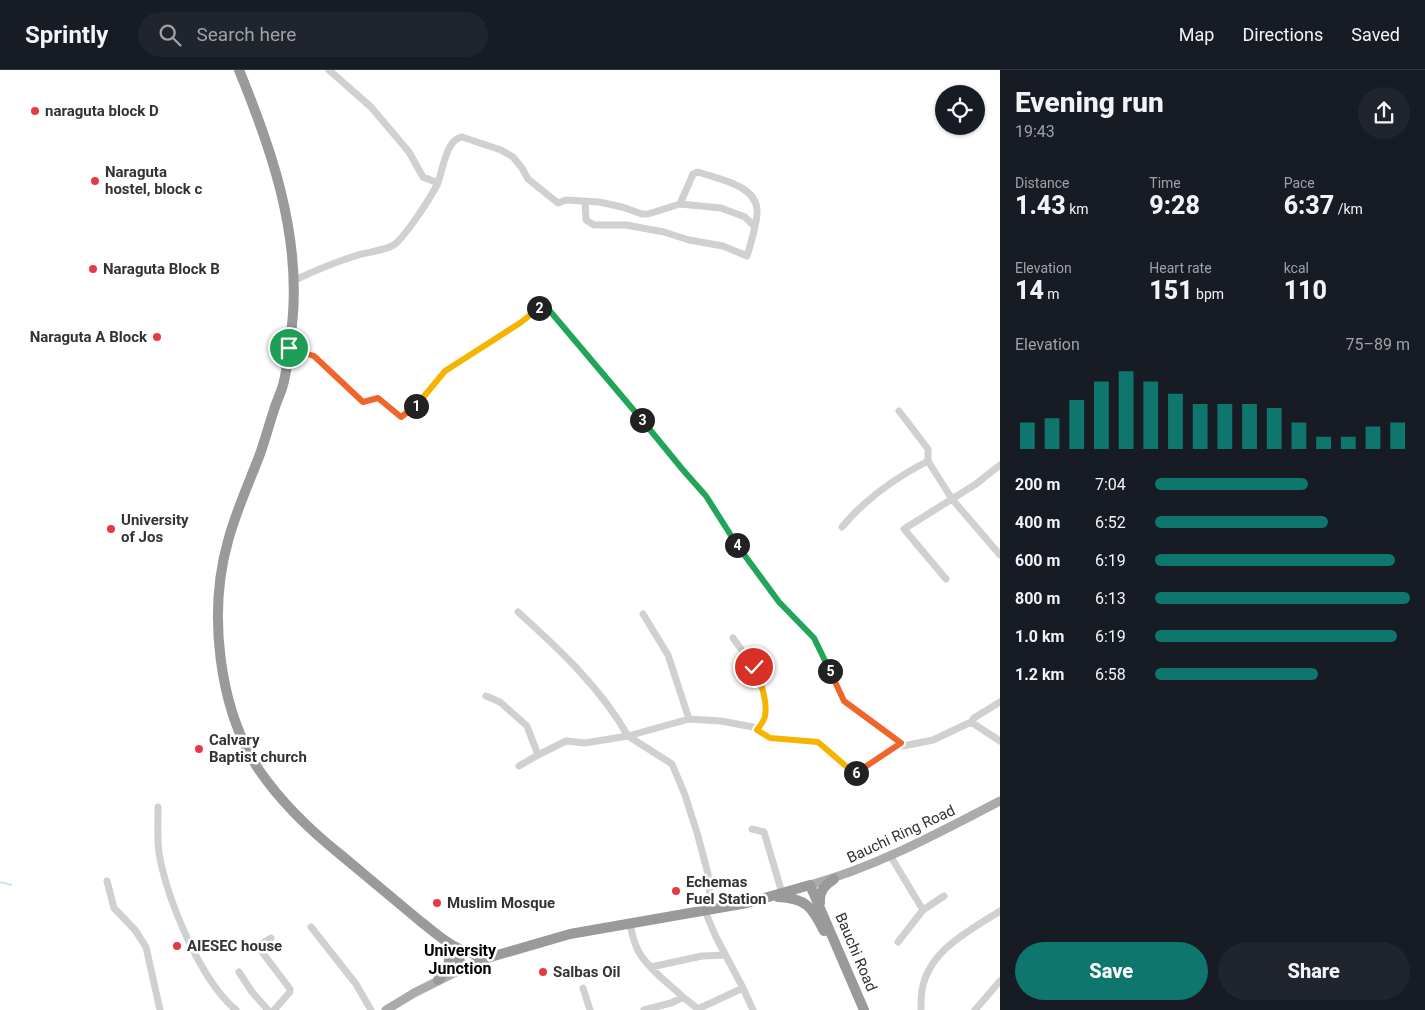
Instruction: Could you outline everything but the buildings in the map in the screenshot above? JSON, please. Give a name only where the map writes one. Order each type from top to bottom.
[{"type":"highway","points":[[240,70],[278,179],[288,227],[294,280],[289,348],[284,381],[260,453],[233,524],[221,570],[218,627],[220,656],[226,686],[241,734],[268,783],[328,845],[452,945],[467,966],[551,938],[747,903],[810,885]]},
{"type":"highway","points":[[820,906],[821,892],[825,885],[834,879]]},
{"type":"highway","name":"Bauchi Road","points":[[810,885],[864,1010]]},
{"type":"highway","name":"Bauchi Road","points":[[771,896],[802,901],[813,911],[822,927],[858,1010]]},
{"type":"highway","points":[[452,945],[487,958]]},
{"type":"highway","points":[[438,980],[448,969],[452,945]]},
{"type":"main road","name":"Bauchi Ring Road","points":[[810,885],[834,879],[891,857],[1000,801]]},
{"type":"main road","points":[[386,1010],[438,980],[467,966]]},
{"type":"street","points":[[329,70],[371,107],[409,152],[423,177],[438,183]]},
{"type":"street","points":[[294,280],[326,265],[394,245],[421,211],[438,183],[442,165],[454,141],[462,137],[501,150],[513,157],[528,179],[558,203],[566,200],[599,202],[642,214],[648,214],[680,204],[727,209],[745,217],[754,226]]},
{"type":"street","points":[[585,202],[586,220],[594,225],[626,225],[664,232],[689,240],[723,246],[747,256],[758,211],[755,200],[745,189],[698,172],[693,174],[680,204]]},
{"type":"street","points":[[289,348],[314,356],[363,402],[378,398],[401,417],[416,406],[445,371],[520,323],[544,304],[706,496],[743,554],[779,602],[814,638],[844,701],[903,746],[933,740],[972,722],[974,718],[1000,702]]},
{"type":"street","points":[[899,411],[928,449],[928,461],[952,499],[1000,555]]},
{"type":"street","points":[[842,526],[859,507],[904,474],[928,461]]},
{"type":"street","points":[[946,579],[904,529],[976,484],[1000,465]]},
{"type":"street","points":[[518,612],[581,672],[619,721],[628,736],[672,764],[685,795],[708,874],[708,910],[725,955],[753,1010]]},
{"type":"street","points":[[643,614],[668,655],[688,719]]},
{"type":"street","points":[[732,638],[754,667],[763,689],[765,717],[757,730]]},
{"type":"street","points":[[486,696],[500,702],[527,726],[538,754]]},
{"type":"street","points":[[519,766],[538,754],[566,741],[585,743],[628,736],[688,719],[721,721],[753,727],[770,738],[818,742],[855,774],[901,743]]},
{"type":"street","points":[[972,722],[1000,742]]},
{"type":"street","points":[[158,807],[159,852],[167,888],[196,956],[218,991],[236,1010]]},
{"type":"street","points":[[752,829],[764,832],[782,893]]},
{"type":"street","points":[[891,857],[923,910]]},
{"type":"street","points":[[107,881],[114,908],[135,930],[146,947],[160,1010]]},
{"type":"street","points":[[898,942],[923,910],[944,896]]},
{"type":"street","points":[[921,1010],[922,990],[928,972],[937,957],[955,940],[1000,911]]},
{"type":"street","points":[[630,924],[639,952],[651,968],[698,1009],[742,988]]},
{"type":"street","points":[[311,927],[356,984],[371,1010]]},
{"type":"street","points":[[271,938],[261,944],[259,948],[290,989],[290,992],[274,1010]]},
{"type":"street","points":[[651,968],[702,956],[725,955]]},
{"type":"street","points":[[239,972],[252,992],[268,1010]]},
{"type":"street","points":[[975,1010],[1000,981]]},
{"type":"street","points":[[583,988],[590,1010]]},
{"type":"street","points":[[644,1010],[671,1003],[683,997]]},
{"type":"waterway","points":[[0,882],[11,885]]},
{"type":"place","name":"naraguta block D","points":[[35,111]]},
{"type":"place","name":"Naraguta hostel, block c","points":[[95,181]]},
{"type":"place","name":"Naraguta Block B","points":[[93,269]]},
{"type":"place","name":"Naraguta A Block","points":[[157,337]]},
{"type":"place","name":"University of Jos","points":[[111,529]]},
{"type":"place","name":"Calvary Baptist church","points":[[199,749]]},
{"type":"place","name":"Echemas Fuel Station","points":[[676,891]]},
{"type":"place","name":"Muslim Mosque","points":[[437,903]]},
{"type":"place","name":"AIESEC house","points":[[177,946]]},
{"type":"place","name":"Salbas Oil","points":[[543,972]]},
{"type":"district","name":"University Junction","points":[[460,959]]},
{"type":"route","points":[[289,348],[314,356],[363,402],[378,398],[401,417],[416,406],[445,371],[520,323],[544,304],[706,496],[743,554],[779,602],[814,638],[844,701],[901,743],[855,774],[818,742],[770,738],[757,730],[765,717],[765,703],[763,689],[754,667]]}]
